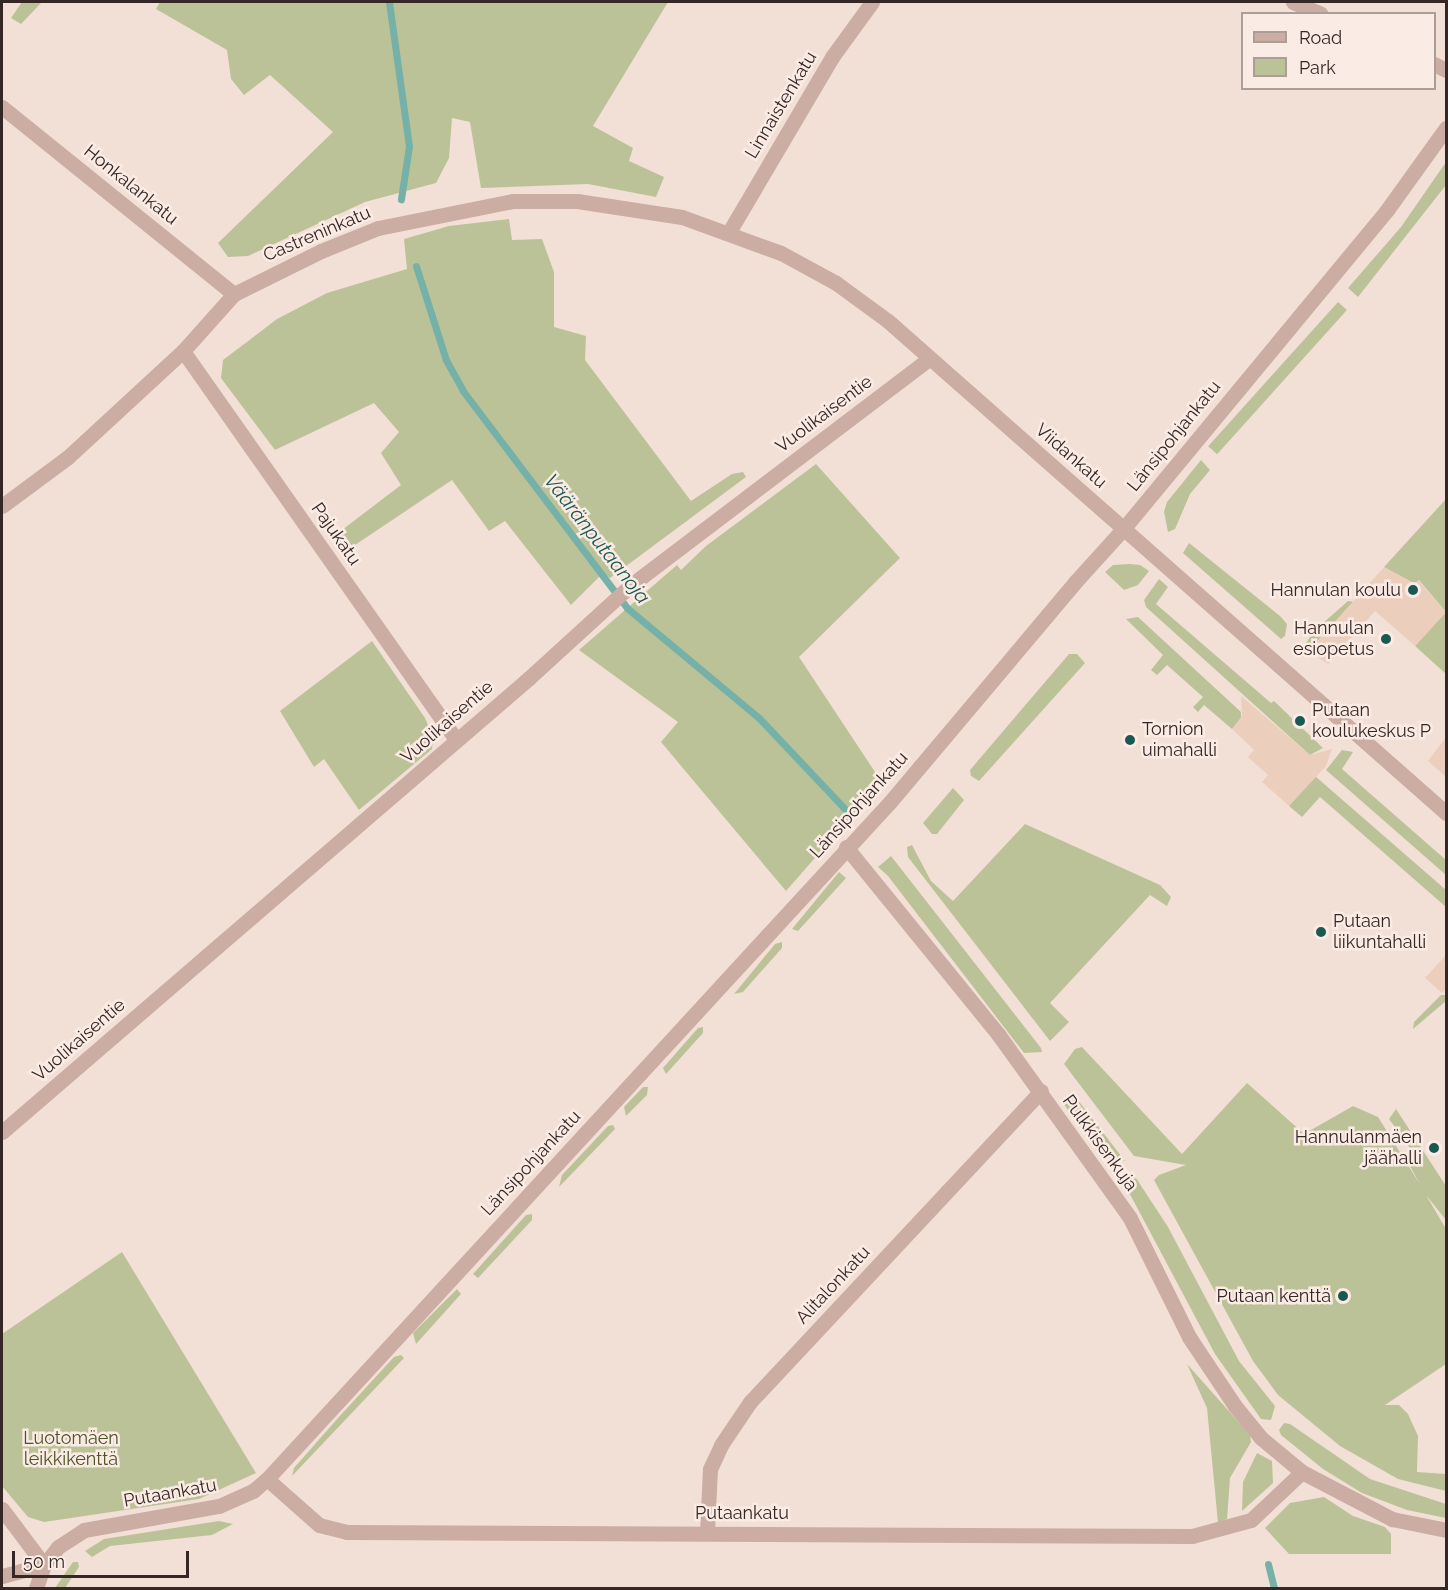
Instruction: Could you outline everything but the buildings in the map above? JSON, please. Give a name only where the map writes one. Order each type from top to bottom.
[{"type":"street","name":"Linnaistenkatu","points":[[729,232],[832,57],[872,2]]},
{"type":"street","points":[[1293,2],[1316,12]]},
{"type":"street","name":"Honkalankatu","points":[[2,107],[234,294]]},
{"type":"street","name":"Länsipohjankatu","points":[[267,1479],[846,848],[891,802],[1076,580],[1124,528],[1388,210],[1446,128]]},
{"type":"street","name":"Castreninkatu","points":[[2,506],[68,457],[183,351],[234,294],[321,251],[378,228],[477,206],[577,201],[682,217],[729,232]]},
{"type":"street","name":"Viidankatu","points":[[729,232],[781,253],[836,283],[930,358],[1446,813]]},
{"type":"street","name":"Pajukatu","points":[[183,351],[456,740]]},
{"type":"street","name":"Vuolikaisentie","points":[[2,1132],[456,740],[631,585],[930,358]]},
{"type":"street","name":"Pulkkisenkuja","points":[[846,848],[1041,1091],[1130,1218],[1189,1337],[1235,1406],[1261,1438],[1302,1472]]},
{"type":"street","name":"Alitalonkatu","points":[[707,1532],[710,1469],[721,1445],[750,1402],[1041,1091]]},
{"type":"street","points":[[1302,1472],[1392,1518],[1446,1530]]},
{"type":"street","name":"Putaankatu","points":[[44,1564],[58,1547],[84,1530],[219,1506],[253,1491],[267,1479],[319,1525],[347,1532],[1192,1536],[1251,1520],[1302,1472]]},
{"type":"street","points":[[2,1509],[44,1564]]},
{"type":"street","points":[[2,1576],[44,1564]]},
{"type":"street","points":[[36,1588],[44,1564]]},
{"type":"green space","points":[[22,2],[42,2],[21,24],[11,18]]},
{"type":"green space","points":[[160,2],[668,2],[593,126],[633,148],[629,161],[664,177],[656,197],[588,184],[481,188],[470,122],[452,118],[449,158],[436,183],[365,202],[248,256],[228,257],[218,243],[333,132],[270,75],[244,95],[231,79],[227,50],[156,9]]},
{"type":"green space","points":[[1446,162],[1446,185],[1358,297],[1348,288],[1401,227]]},
{"type":"green space","points":[[509,219],[512,240],[542,239],[554,272],[554,327],[586,336],[585,360],[691,501],[732,474],[743,472],[746,477],[610,578],[602,574],[571,605],[505,521],[489,531],[452,480],[346,551],[334,536],[401,485],[381,453],[399,432],[374,403],[275,450],[221,378],[223,360],[277,319],[327,293],[407,269],[404,239],[449,226]]},
{"type":"green space","points":[[1338,302],[1347,310],[1217,454],[1208,446]]},
{"type":"green space","points":[[1201,460],[1210,470],[1190,494],[1175,529],[1168,532],[1164,512],[1167,502]]},
{"type":"green space","points":[[816,464],[900,558],[799,657],[879,778],[856,811],[786,891],[661,742],[678,722],[579,650],[677,565],[681,570],[706,546]]},
{"type":"green space","points":[[1446,499],[1446,612],[1419,580],[1415,584],[1384,567]]},
{"type":"green space","points":[[1189,543],[1280,616],[1287,624],[1285,636],[1281,639],[1183,553]]},
{"type":"green space","points":[[1113,565],[1140,565],[1149,571],[1138,585],[1124,590],[1105,572]]},
{"type":"green space","points":[[1159,579],[1168,587],[1156,604],[1271,703],[1274,701],[1323,748],[1310,755],[1146,607],[1144,600]]},
{"type":"green space","points":[[1348,601],[1354,602],[1320,638],[1311,653],[1302,649],[1314,631]]},
{"type":"green space","points":[[1446,612],[1446,674],[1415,646]]},
{"type":"green space","points":[[1138,617],[1241,712],[1241,719],[1232,729],[1204,705],[1198,712],[1193,707],[1203,697],[1167,665],[1157,675],[1151,670],[1163,655],[1126,619]]},
{"type":"green space","points":[[372,641],[425,718],[433,737],[432,749],[359,810],[324,759],[314,767],[280,711]]},
{"type":"green space","points":[[1069,654],[1077,654],[1085,663],[979,781],[971,776],[970,770]]},
{"type":"green space","points":[[1342,750],[1353,752],[1342,769],[1446,860],[1446,875],[1326,770]]},
{"type":"green space","points":[[1315,776],[1446,890],[1446,907],[1320,797],[1302,817],[1289,806]]},
{"type":"green space","points":[[953,788],[964,800],[937,834],[932,834],[923,823]]},
{"type":"green space","points":[[1025,824],[1160,885],[1171,897],[1167,906],[1150,895],[1050,1003],[1069,1022],[1050,1041],[908,857],[907,847],[912,845],[931,881],[953,901]]},
{"type":"green space","points":[[891,856],[1042,1052],[1024,1053],[888,876],[878,867]]},
{"type":"green space","points":[[839,872],[846,878],[798,931],[792,929]]},
{"type":"green space","points":[[782,942],[782,948],[743,992],[734,994],[775,944]]},
{"type":"green space","points":[[1441,995],[1446,995],[1446,1001],[1413,1029],[1414,1022]]},
{"type":"green space","points":[[703,1027],[703,1033],[666,1074],[663,1068],[698,1028]]},
{"type":"green space","name":"Putaan kenttä","points":[[1082,1047],[1182,1154],[1247,1083],[1304,1134],[1353,1106],[1378,1117],[1421,1186],[1406,1159],[1412,1151],[1389,1119],[1396,1109],[1446,1186],[1446,1220],[1426,1195],[1446,1229],[1446,1364],[1385,1405],[1399,1405],[1408,1414],[1418,1436],[1417,1472],[1446,1474],[1446,1491],[1398,1479],[1340,1446],[1278,1395],[1253,1361],[1154,1180],[1159,1175],[1186,1165],[1134,1156],[1064,1064],[1075,1049]]},
{"type":"green space","points":[[643,1087],[648,1087],[647,1095],[626,1116],[624,1107]]},
{"type":"green space","points":[[1074,1095],[1125,1161],[1113,1161],[1101,1156],[1063,1103]]},
{"type":"green space","points":[[613,1125],[615,1129],[559,1187],[562,1175],[608,1126]]},
{"type":"green space","points":[[1136,1178],[1168,1227],[1239,1361],[1275,1406],[1271,1420],[1261,1419],[1215,1354],[1124,1183]]},
{"type":"green space","points":[[532,1214],[532,1220],[478,1278],[473,1274],[526,1215]]},
{"type":"green space","name":"Luotomäen leikkikenttä","points":[[122,1252],[256,1473],[199,1499],[44,1522],[28,1517],[2,1486],[2,1334]]},
{"type":"green space","points":[[457,1289],[461,1294],[416,1344],[413,1333]]},
{"type":"green space","points":[[401,1355],[404,1358],[292,1476],[294,1468],[338,1418],[394,1357]]},
{"type":"green space","points":[[1187,1364],[1250,1435],[1251,1442],[1230,1478],[1227,1519],[1218,1523],[1207,1408]]},
{"type":"green space","points":[[1284,1423],[1290,1424],[1370,1479],[1446,1504],[1446,1518],[1407,1510],[1362,1493],[1323,1469],[1281,1435],[1279,1430]]},
{"type":"green space","points":[[1257,1453],[1272,1461],[1273,1483],[1242,1511],[1243,1482]]},
{"type":"green space","points":[[1324,1497],[1353,1516],[1385,1527],[1391,1534],[1391,1554],[1289,1554],[1265,1528],[1290,1503]]},
{"type":"green space","points":[[219,1521],[233,1524],[212,1535],[110,1546],[92,1557],[85,1551],[104,1539]]},
{"type":"green space","points":[[73,1562],[78,1562],[79,1567],[65,1588],[55,1588]]},
{"type":"shaded area","points":[[1384,567],[1415,584],[1418,580],[1446,612],[1415,646],[1375,611],[1328,664],[1311,653],[1320,638]]},
{"type":"shaded area","points":[[1241,696],[1310,755],[1332,749],[1326,766],[1289,806],[1262,782],[1268,775],[1248,757],[1254,750],[1232,729],[1242,716]]},
{"type":"shaded area","points":[[1446,737],[1446,777],[1428,761]]},
{"type":"shaded area","points":[[1445,956],[1446,989],[1442,993],[1425,978]]},
{"type":"waterway","name":"Vääränputaanoja","points":[[389,2],[409,146],[401,199]]},
{"type":"waterway","name":"Vääränputaanoja","points":[[416,266],[446,360],[463,391],[627,608],[759,718],[845,809]]},
{"type":"waterway","points":[[1268,1564],[1274,1588]]},
{"type":"place","name":"Hannulan koulu","points":[[1413,590]]},
{"type":"place","name":"Hannulan esiopetus","points":[[1386,639]]},
{"type":"place","name":"Putaan koulukeskus P","points":[[1300,721]]},
{"type":"place","name":"Tornion uimahalli","points":[[1130,740]]},
{"type":"place","name":"Putaan liikuntahalli","points":[[1321,932]]},
{"type":"place","name":"Hannulanmäen jäähalli","points":[[1434,1148]]},
{"type":"place","name":"Putaan kenttä","points":[[1343,1296]]}]
